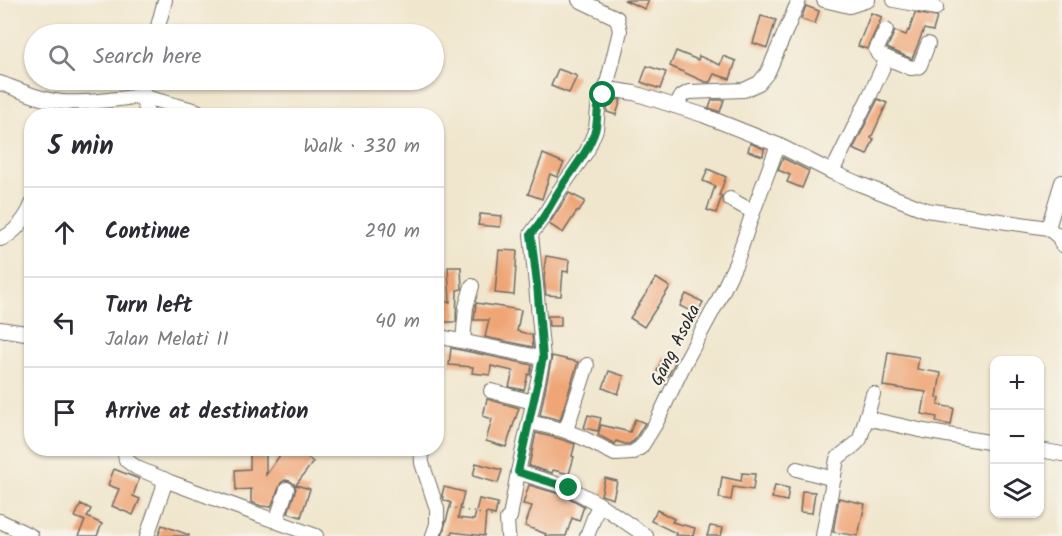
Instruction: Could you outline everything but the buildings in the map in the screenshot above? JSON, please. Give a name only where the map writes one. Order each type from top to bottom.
[{"type":"street","points":[[159,24],[165,0]]},
{"type":"street","points":[[508,536],[507,519],[510,517],[543,358],[531,234],[587,151],[596,129],[599,99],[605,92],[620,31],[617,18],[579,0]]},
{"type":"street","points":[[675,106],[682,96],[689,92],[744,90],[759,83],[768,72],[799,0]]},
{"type":"street","points":[[824,0],[849,6],[868,0]]},
{"type":"street","points":[[894,0],[936,8]]},
{"type":"street","points":[[886,30],[876,50],[878,54],[912,68],[918,67],[928,44]]},
{"type":"street","points":[[832,172],[887,58]]},
{"type":"street","points":[[0,83],[34,96],[62,102],[141,96],[185,108]]},
{"type":"street","points":[[142,90],[141,96],[146,108]]},
{"type":"street","points":[[605,92],[615,90],[634,93],[703,115],[778,145],[832,172],[927,210],[1048,228],[1059,237],[1062,245]]},
{"type":"street","points":[[60,108],[62,102]]},
{"type":"street","name":"Gang Asoka","points":[[529,422],[581,436],[615,454],[632,453],[641,447],[657,423],[685,362],[736,263],[778,145]]},
{"type":"street","points":[[1048,228],[1062,182]]},
{"type":"street","points":[[730,199],[753,212]]},
{"type":"street","points":[[0,238],[13,232],[24,217]]},
{"type":"street","points":[[463,342],[466,307],[472,286]]},
{"type":"street","points":[[0,329],[24,333]]},
{"type":"street","points":[[444,338],[543,358]]},
{"type":"street","points":[[563,430],[568,424],[587,365]]},
{"type":"street","points":[[491,391],[533,402]]},
{"type":"street","points":[[822,536],[837,459],[860,440],[873,394]]},
{"type":"street","points":[[866,418],[990,442]]},
{"type":"street","points":[[1044,451],[1062,454]]},
{"type":"street","points":[[125,456],[129,463],[164,479],[316,536]]},
{"type":"street","points":[[422,456],[437,509],[437,524],[433,536]]},
{"type":"street","points":[[797,469],[834,479]]},
{"type":"street","points":[[518,472],[569,488],[599,504],[646,536]]},
{"type":"street","points":[[147,536],[163,489],[164,479]]},
{"type":"street","points":[[276,521],[287,489]]},
{"type":"street","points":[[587,536],[599,504]]},
{"type":"street","points":[[0,521],[31,536]]},
{"type":"path","points":[[437,509],[460,509],[507,519]]},
{"type":"route","points":[[569,488],[518,472],[543,358],[531,234],[587,151],[596,129],[599,99],[603,95]]}]
